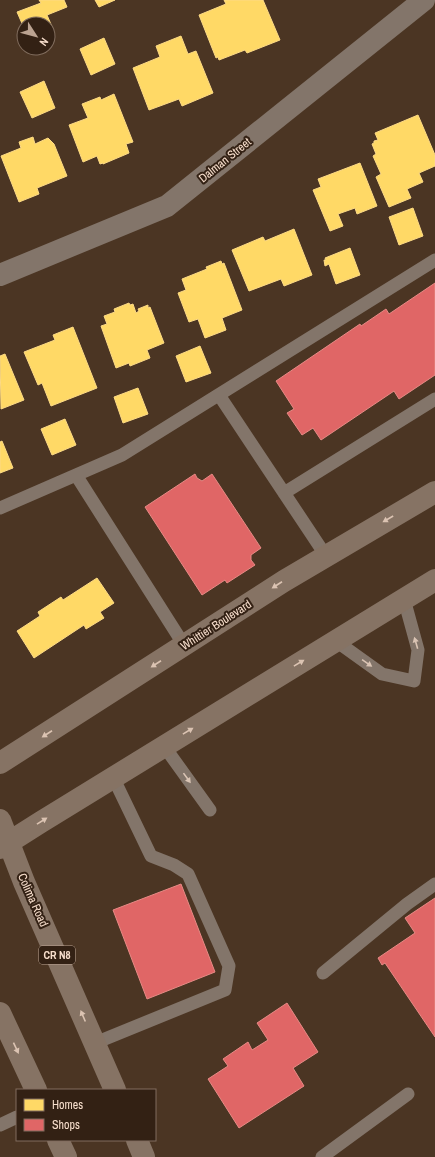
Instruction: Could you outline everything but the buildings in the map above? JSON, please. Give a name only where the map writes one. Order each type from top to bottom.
[{"type":"main road","name":"Whittier Boulevard","points":[[0,764],[284,581],[435,492]]},
{"type":"main road","points":[[4,845],[435,580]]},
{"type":"main road","name":"Colima Road","points":[[0,820],[4,845],[24,882],[116,1089]]},
{"type":"main road","points":[[0,1013],[36,1089]]},
{"type":"main road","points":[[58,1141],[66,1157]]},
{"type":"main road","points":[[137,1141],[144,1157]]},
{"type":"street","name":"Dalman Street","points":[[0,275],[167,206],[424,0]]},
{"type":"lane","points":[[0,508],[122,455],[435,260]]},
{"type":"lane","points":[[218,395],[326,556]]},
{"type":"lane","points":[[284,493],[435,399]]},
{"type":"lane","points":[[76,475],[184,645]]},
{"type":"lane","points":[[336,641],[382,674],[414,681],[418,650],[404,599]]},
{"type":"lane","points":[[164,746],[210,810]]},
{"type":"lane","points":[[95,1043],[225,990],[229,966],[188,874],[174,864],[151,856],[113,777]]},
{"type":"lane","points":[[323,973],[407,904],[435,884]]},
{"type":"lane","points":[[322,1157],[408,1094]]},
{"type":"lane","points":[[0,1125],[16,1117]]}]
